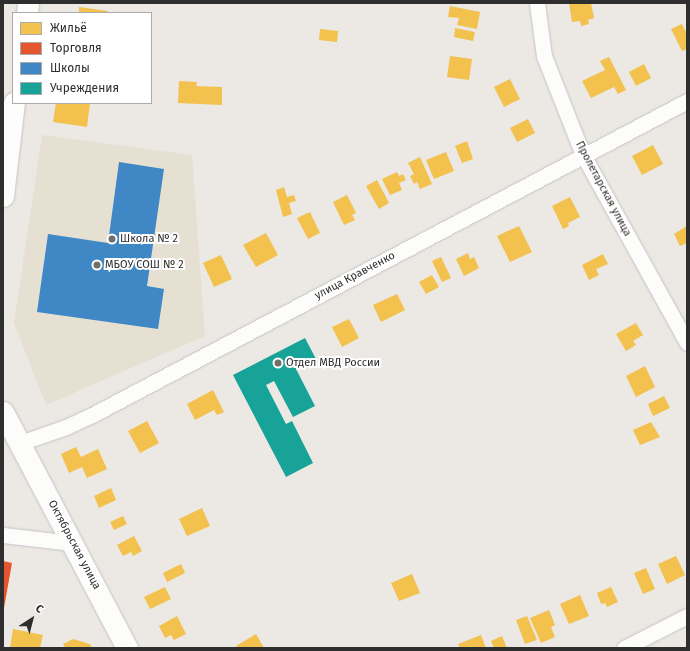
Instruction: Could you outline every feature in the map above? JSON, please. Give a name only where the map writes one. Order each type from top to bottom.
[{"type":"main road","points":[[3,196],[6,131],[14,104]]},
{"type":"main road","name":"Октябрьская улица","points":[[3,412],[127,648]]},
{"type":"street","name":"Пролетарская улица","points":[[537,3],[544,56],[583,155],[687,343]]},
{"type":"street","name":"улица Кравченко","points":[[20,443],[66,427],[92,415],[687,101]]},
{"type":"street","points":[[3,535],[73,544]]},
{"type":"street","points":[[624,648],[687,616]]},
{"type":"shaded area","name":"Школа № 2","points":[[42,135],[192,155],[205,336],[46,405],[14,323]]},
{"type":"building: Жильё","points":[[569,3],[591,3],[594,18],[588,20],[589,24],[581,26],[580,21],[572,22]]},
{"type":"building: Жильё","points":[[450,6],[480,12],[477,29],[457,25],[459,18],[448,17]]},
{"type":"building: Жильё","points":[[79,7],[108,11],[108,12],[79,12]]},
{"type":"building: Жильё","points":[[682,24],[687,34],[687,49],[682,51],[671,29]]},
{"type":"building: Жильё","points":[[455,28],[475,32],[473,41],[454,37]]},
{"type":"building: Жильё","points":[[320,29],[338,31],[337,42],[319,40]]},
{"type":"building: Жильё","points":[[450,56],[472,59],[469,80],[447,77]]},
{"type":"building: Жильё","points":[[609,57],[626,90],[618,94],[614,87],[591,98],[582,81],[605,70],[600,61]]},
{"type":"building: Жильё","points":[[644,64],[651,78],[636,86],[629,72]]},
{"type":"building: Жильё","points":[[510,79],[520,99],[504,107],[494,87]]},
{"type":"building: Жильё","points":[[179,81],[197,82],[196,86],[222,87],[222,105],[178,103]]},
{"type":"building: Жильё","points":[[56,104],[90,104],[87,127],[53,122]]},
{"type":"building: Жильё","points":[[528,119],[535,133],[517,142],[510,128]]},
{"type":"building: Жильё","points":[[467,141],[473,159],[462,163],[455,146]]},
{"type":"building: Жильё","points":[[653,145],[663,164],[642,175],[632,156]]},
{"type":"building: Жильё","points":[[446,152],[454,171],[434,179],[426,160]]},
{"type":"building: Жильё","points":[[420,157],[432,184],[420,189],[417,182],[414,184],[410,176],[414,174],[408,163]]},
{"type":"building: Жильё","points":[[397,172],[399,176],[403,174],[406,180],[399,183],[402,190],[390,195],[382,179]]},
{"type":"building: Жильё","points":[[377,180],[389,203],[379,209],[366,186]]},
{"type":"building: Жильё","points":[[284,187],[287,197],[294,195],[296,201],[289,203],[292,214],[283,217],[276,190]]},
{"type":"building: Жильё","points":[[347,195],[356,213],[352,215],[355,220],[344,225],[333,202]]},
{"type":"building: Жильё","points":[[570,197],[580,217],[568,223],[569,226],[563,229],[552,206]]},
{"type":"building: Жильё","points":[[310,212],[320,233],[308,239],[297,218]]},
{"type":"building: Жильё","points":[[519,226],[532,252],[510,262],[497,236]]},
{"type":"building: Жильё","points":[[687,226],[687,243],[680,246],[674,234]]},
{"type":"building: Жильё","points":[[266,233],[278,255],[256,267],[243,245]]},
{"type":"building: Жильё","points":[[468,253],[470,259],[474,257],[479,268],[464,276],[456,259]]},
{"type":"building: Жильё","points":[[603,254],[608,264],[596,269],[599,275],[589,280],[582,265]]},
{"type":"building: Жильё","points":[[221,255],[232,279],[214,287],[203,263]]},
{"type":"building: Жильё","points":[[441,257],[451,278],[442,282],[432,261]]},
{"type":"building: Жильё","points":[[432,275],[439,287],[426,294],[419,282]]},
{"type":"building: Жильё","points":[[397,294],[405,310],[381,322],[373,305]]},
{"type":"building: Жильё","points":[[349,319],[359,338],[342,347],[332,327]]},
{"type":"building: Жильё","points":[[636,323],[643,335],[633,341],[636,345],[626,351],[616,334]]},
{"type":"building: Жильё","points":[[645,366],[655,387],[636,397],[626,376]]},
{"type":"building: Жильё","points":[[213,390],[224,412],[217,415],[214,410],[195,420],[187,404]]},
{"type":"building: Жильё","points":[[664,396],[670,408],[653,416],[648,404]]},
{"type":"building: Жильё","points":[[147,421],[159,443],[140,453],[128,431]]},
{"type":"building: Жильё","points":[[651,422],[660,437],[640,445],[633,430]]},
{"type":"building: Жильё","points":[[76,447],[81,457],[98,449],[107,469],[87,478],[82,467],[69,473],[61,454]]},
{"type":"building: Жильё","points":[[111,488],[116,500],[99,508],[94,496]]},
{"type":"building: Жильё","points":[[202,508],[210,526],[187,536],[179,519]]},
{"type":"building: Жильё","points":[[123,516],[127,524],[114,530],[110,522]]},
{"type":"building: Жильё","points":[[134,536],[142,551],[133,556],[131,552],[123,556],[117,545]]},
{"type":"building: Жильё","points":[[676,556],[685,575],[667,584],[658,564]]},
{"type":"building: Жильё","points":[[181,564],[185,573],[167,582],[163,573]]},
{"type":"building: Жильё","points":[[646,568],[655,589],[643,594],[634,573]]},
{"type":"building: Жильё","points":[[412,574],[420,593],[399,601],[391,583]]},
{"type":"building: Жильё","points":[[165,587],[171,599],[150,609],[144,597]]},
{"type":"building: Жильё","points":[[611,587],[618,602],[607,607],[605,603],[601,604],[597,593]]},
{"type":"building: Жильё","points":[[580,595],[589,616],[569,624],[560,604]]},
{"type":"building: Жильё","points":[[549,610],[555,625],[551,627],[555,637],[541,643],[530,618]]},
{"type":"building: Жильё","points":[[177,616],[186,634],[174,640],[171,635],[165,638],[159,626]]},
{"type":"building: Жильё","points":[[527,616],[537,640],[525,644],[516,620]]},
{"type":"building: Жильё","points":[[13,629],[43,635],[40,648],[10,648]]},
{"type":"building: Жильё","points":[[256,634],[264,648],[237,648],[236,646]]},
{"type":"building: Жильё","points":[[481,635],[486,648],[460,648],[458,644]]},
{"type":"building: Жильё","points":[[502,636],[507,648],[494,648],[491,641]]},
{"type":"building: Жильё","points":[[73,639],[90,644],[92,648],[65,648],[63,644]]},
{"type":"building: Торговля","points":[[3,561],[12,563],[4,608],[3,608]]},
{"type":"building: Школы","name":"МБОУ СОШ № 2","points":[[119,162],[164,169],[147,286],[164,289],[158,329],[37,312],[48,234],[108,243]]},
{"type":"building: Учреждения","points":[[305,338],[316,359],[296,369],[315,406],[293,417],[274,381],[266,385],[286,424],[292,421],[313,463],[286,477],[233,375]]},
{"type":"place","name":"Школа № 2","points":[[112,239]]},
{"type":"place","name":"МБОУ СОШ № 2","points":[[97,265]]},
{"type":"place","name":"Отдел МВД России","points":[[278,363]]}]
